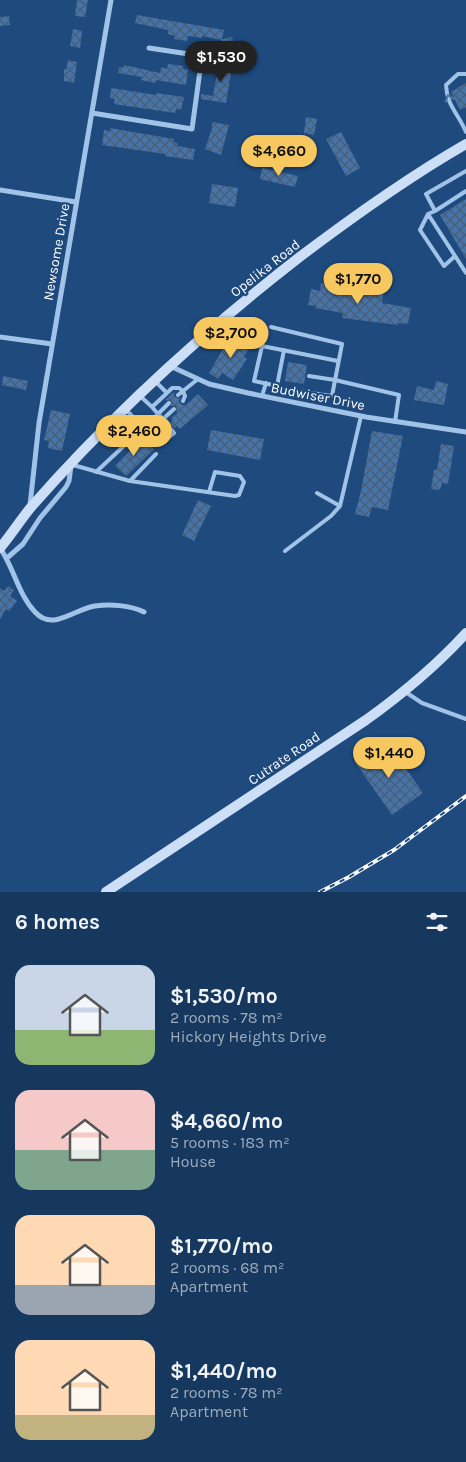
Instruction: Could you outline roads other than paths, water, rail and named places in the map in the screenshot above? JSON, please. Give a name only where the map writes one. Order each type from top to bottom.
[{"type":"main road","name":"Opelika Road","points":[[0,548],[30,508],[71,464],[154,380],[226,316],[258,289],[355,216],[415,176],[465,147]]},
{"type":"main road","name":"Cutrate Road","points":[[106,892],[366,720],[429,670],[466,633]]},
{"type":"street","name":"Newsome Drive","points":[[30,508],[39,423],[110,0]]},
{"type":"street","points":[[92,113],[192,129],[202,56],[149,48]]},
{"type":"street","points":[[0,190],[76,202]]},
{"type":"street","points":[[0,337],[52,344]]},
{"type":"street","name":"Budwiser Drive","points":[[169,366],[209,384],[262,396],[361,416],[466,432]]},
{"type":"street","points":[[7,558],[22,544],[40,518],[66,487],[71,464]]},
{"type":"street","points":[[0,548],[7,558],[19,587],[32,608],[43,618],[51,621],[58,620],[80,609],[96,606],[128,607],[144,612]]},
{"type":"lane","points":[[466,74],[458,74],[446,85],[447,99],[464,121],[466,132]]},
{"type":"lane","points":[[435,211],[426,194],[466,171]]},
{"type":"lane","points":[[454,257],[444,266],[420,230],[428,214],[466,191]]},
{"type":"lane","points":[[428,214],[466,273]]},
{"type":"lane","points":[[226,316],[251,340],[262,346],[338,361]]},
{"type":"lane","points":[[271,327],[342,344],[332,396],[298,391]]},
{"type":"lane","points":[[262,346],[254,381],[266,384],[277,386],[284,350]]},
{"type":"lane","points":[[308,376],[335,380],[399,395],[395,422]]},
{"type":"lane","points":[[178,395],[198,379]]},
{"type":"lane","points":[[154,380],[166,393]]},
{"type":"lane","points":[[262,396],[266,384]]},
{"type":"lane","points":[[152,407],[172,388],[180,388],[183,391],[184,401]]},
{"type":"lane","points":[[139,395],[168,425]]},
{"type":"lane","points":[[96,472],[169,403]]},
{"type":"lane","points":[[125,409],[161,444],[174,433],[172,430]]},
{"type":"lane","points":[[163,419],[174,409]]},
{"type":"lane","points":[[285,551],[331,516],[340,506],[361,416]]},
{"type":"lane","points":[[130,481],[156,454]]},
{"type":"lane","points":[[71,464],[130,481],[234,496],[239,495],[244,482],[240,476],[216,472],[210,492]]},
{"type":"lane","points":[[317,493],[340,506]]},
{"type":"lane","points":[[404,691],[422,704],[466,719]]},
{"type":"railway","points":[[320,892],[394,850],[466,796]]}]
